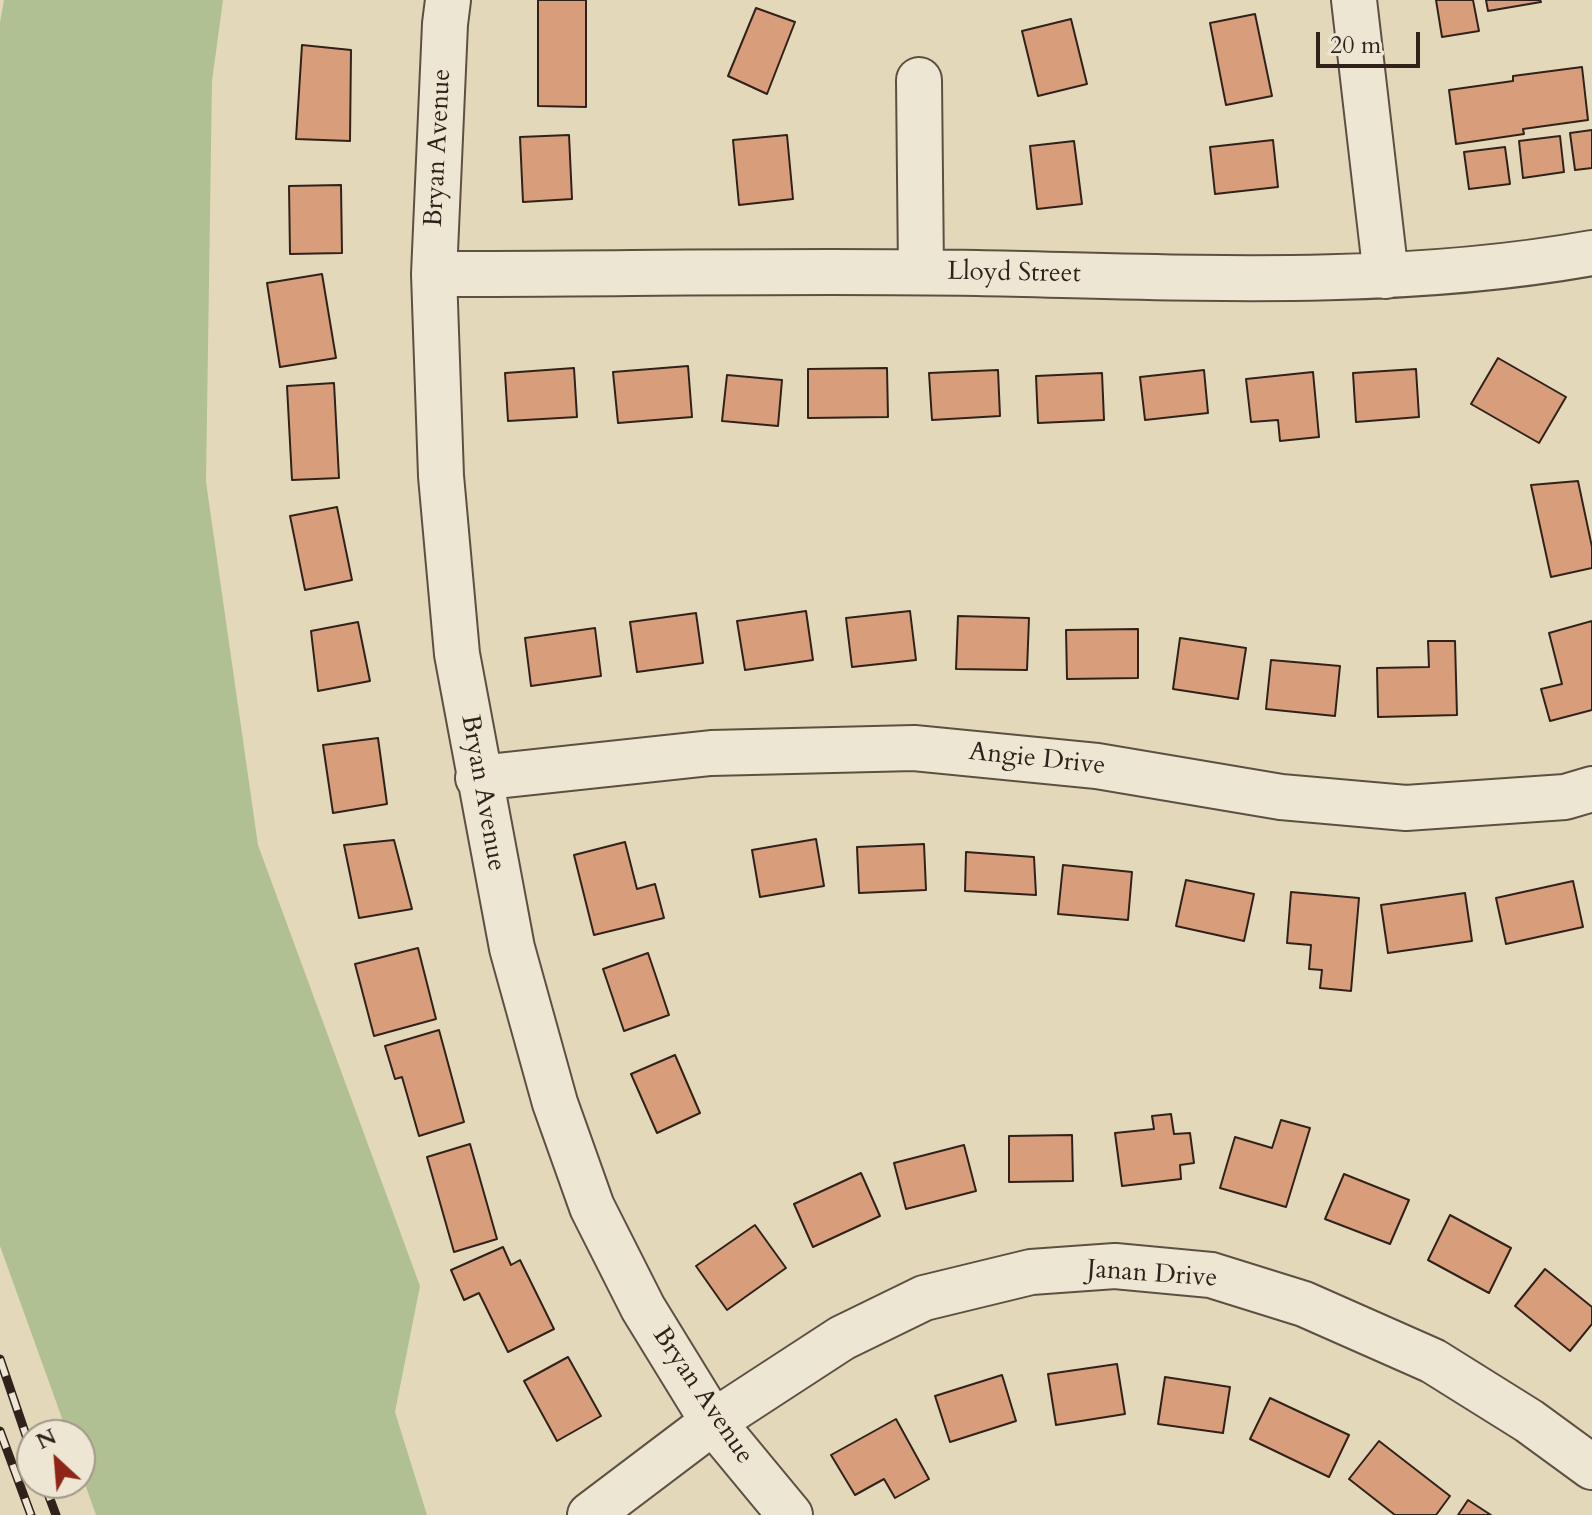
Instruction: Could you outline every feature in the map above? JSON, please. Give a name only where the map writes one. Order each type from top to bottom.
[{"type":"street","name":"Bryan Avenue","points":[[448,0],[434,274],[443,491],[457,654],[512,948],[555,1103],[592,1207],[643,1308],[713,1422],[790,1515]]},
{"type":"street","points":[[1354,0],[1386,276]]},
{"type":"street","points":[[919,80],[921,272]]},
{"type":"street","name":"Lloyd Street","points":[[434,274],[921,272],[1386,276],[1489,268],[1592,253]]},
{"type":"street","name":"Angie Drive","points":[[478,778],[711,753],[914,748],[1097,766],[1281,797],[1406,808],[1565,797],[1592,789]]},
{"type":"street","name":"Janan Drive","points":[[590,1515],[713,1422],[842,1338],[924,1298],[1031,1272],[1115,1266],[1211,1275],[1304,1304],[1433,1361],[1529,1421],[1592,1467]]},
{"type":"green space","points":[[4,0],[223,0],[212,81],[206,482],[258,845],[420,1286],[395,1412],[427,1515],[96,1515],[90,1499],[96,1499],[96,1419],[62,1419],[0,1246],[0,22]]},
{"type":"building","points":[[538,0],[586,0],[586,107],[538,106]]},
{"type":"building","points":[[1436,0],[1473,0],[1479,31],[1442,37]]},
{"type":"building","points":[[1486,0],[1540,0],[1541,2],[1488,11]]},
{"type":"building","points":[[756,8],[795,22],[767,94],[728,76]]},
{"type":"building","points":[[1255,14],[1272,96],[1226,105],[1210,23]]},
{"type":"building","points":[[1071,19],[1087,84],[1038,96],[1022,31]]},
{"type":"building","points":[[302,45],[351,50],[350,141],[296,139]]},
{"type":"building","points":[[1582,67],[1588,120],[1523,129],[1524,134],[1456,144],[1449,90],[1513,81],[1513,76]]},
{"type":"building","points":[[1592,130],[1592,168],[1575,170],[1570,133]]},
{"type":"building","points":[[569,135],[572,199],[523,202],[520,137]]},
{"type":"building","points":[[787,135],[793,199],[739,205],[733,140]]},
{"type":"building","points":[[1560,136],[1564,172],[1523,178],[1519,141]]},
{"type":"building","points":[[1273,140],[1278,187],[1215,194],[1210,147]]},
{"type":"building","points":[[1074,141],[1082,204],[1037,209],[1030,146]]},
{"type":"building","points":[[1505,147],[1510,184],[1469,189],[1464,152]]},
{"type":"building","points":[[341,185],[342,253],[290,254],[289,186]]},
{"type":"building","points":[[322,274],[336,358],[280,367],[267,283]]},
{"type":"building","points":[[1498,358],[1566,397],[1539,443],[1471,404]]},
{"type":"building","points":[[688,366],[692,417],[618,423],[613,372]]},
{"type":"building","points":[[574,368],[577,417],[508,421],[505,373]]},
{"type":"building","points":[[887,368],[888,417],[808,418],[808,369]]},
{"type":"building","points":[[1416,369],[1419,417],[1356,422],[1353,373]]},
{"type":"building","points":[[998,370],[1000,416],[932,420],[929,373]]},
{"type":"building","points":[[1204,370],[1208,413],[1145,420],[1140,377]]},
{"type":"building","points":[[1313,372],[1319,437],[1280,441],[1278,420],[1251,422],[1246,379]]},
{"type":"building","points":[[1102,373],[1104,420],[1038,423],[1036,376]]},
{"type":"building","points":[[727,375],[782,380],[778,426],[722,421]]},
{"type":"building","points":[[334,383],[339,478],[292,480],[287,386]]},
{"type":"building","points":[[1578,481],[1592,547],[1592,568],[1551,577],[1531,485]]},
{"type":"building","points":[[337,507],[352,580],[305,590],[290,516]]},
{"type":"building","points":[[806,611],[813,660],[745,670],[737,621]]},
{"type":"building","points":[[910,611],[916,660],[852,667],[846,618]]},
{"type":"building","points":[[696,613],[703,663],[637,672],[630,622]]},
{"type":"building","points":[[958,616],[1029,618],[1027,670],[956,669]]},
{"type":"building","points":[[1592,621],[1592,710],[1550,721],[1541,689],[1562,684],[1549,633]]},
{"type":"building","points":[[358,622],[370,681],[318,691],[311,631]]},
{"type":"building","points":[[595,628],[601,676],[531,686],[525,638]]},
{"type":"building","points":[[1138,629],[1138,678],[1067,679],[1066,630]]},
{"type":"building","points":[[1180,638],[1246,648],[1238,699],[1173,689]]},
{"type":"building","points":[[1428,641],[1455,641],[1457,715],[1378,717],[1377,668],[1429,667]]},
{"type":"building","points":[[1271,660],[1340,666],[1335,716],[1266,709]]},
{"type":"building","points":[[378,738],[387,804],[333,813],[323,745]]},
{"type":"building","points":[[816,839],[824,886],[760,897],[752,850]]},
{"type":"building","points":[[394,840],[412,909],[359,918],[344,845]]},
{"type":"building","points":[[625,842],[637,889],[655,884],[664,918],[594,935],[574,855]]},
{"type":"building","points":[[924,844],[926,890],[859,893],[857,847]]},
{"type":"building","points":[[966,852],[1034,857],[1036,895],[965,891]]},
{"type":"building","points":[[1063,865],[1132,872],[1128,920],[1058,914]]},
{"type":"building","points":[[1186,880],[1254,894],[1244,941],[1176,926]]},
{"type":"building","points":[[1573,881],[1583,927],[1506,944],[1496,898]]},
{"type":"building","points":[[1291,892],[1359,898],[1351,991],[1320,988],[1322,970],[1309,969],[1311,945],[1287,943]]},
{"type":"building","points":[[1465,893],[1472,941],[1388,953],[1381,905]]},
{"type":"building","points":[[418,948],[436,1019],[374,1036],[355,964]]},
{"type":"building","points":[[648,953],[669,1015],[624,1031],[603,969]]},
{"type":"building","points":[[439,1030],[464,1122],[419,1136],[402,1077],[395,1079],[385,1046]]},
{"type":"building","points":[[675,1055],[700,1113],[657,1133],[631,1074]]},
{"type":"building","points":[[1171,1114],[1174,1134],[1190,1133],[1194,1163],[1180,1165],[1181,1179],[1122,1186],[1115,1133],[1154,1129],[1152,1116]]},
{"type":"building","points":[[1281,1120],[1310,1128],[1286,1207],[1220,1188],[1235,1137],[1272,1148]]},
{"type":"building","points":[[1072,1135],[1073,1181],[1009,1182],[1009,1136]]},
{"type":"building","points":[[470,1144],[497,1239],[454,1252],[427,1157]]},
{"type":"building","points":[[964,1145],[976,1191],[906,1209],[894,1163]]},
{"type":"building","points":[[861,1173],[880,1216],[813,1247],[794,1204]]},
{"type":"building","points":[[1344,1174],[1409,1200],[1390,1244],[1325,1219]]},
{"type":"building","points":[[1450,1215],[1511,1248],[1489,1293],[1428,1260]]},
{"type":"building","points":[[755,1225],[786,1268],[727,1310],[696,1266]]},
{"type":"building","points":[[503,1247],[511,1265],[520,1260],[554,1329],[508,1352],[479,1293],[464,1300],[451,1270]]},
{"type":"building","points":[[1545,1269],[1592,1307],[1592,1324],[1570,1351],[1515,1306]]},
{"type":"building","points":[[568,1357],[601,1416],[557,1441],[524,1381]]},
{"type":"building","points":[[1117,1364],[1125,1414],[1056,1425],[1048,1374]]},
{"type":"building","points":[[1002,1375],[1016,1421],[950,1442],[935,1396]]},
{"type":"building","points":[[1165,1377],[1230,1387],[1223,1433],[1158,1424]]},
{"type":"building","points":[[1270,1398],[1349,1435],[1329,1477],[1250,1439]]},
{"type":"building","points":[[896,1419],[929,1479],[895,1498],[884,1479],[855,1495],[831,1455]]},
{"type":"building","points":[[1379,1441],[1450,1496],[1436,1515],[1395,1515],[1349,1479]]},
{"type":"building","points":[[1468,1500],[1491,1515],[1458,1515]]},
{"type":"railway","points":[[0,1359],[20,1419]]},
{"type":"railway","points":[[0,1431],[31,1515]]},
{"type":"railway","points":[[50,1499],[56,1515]]}]
